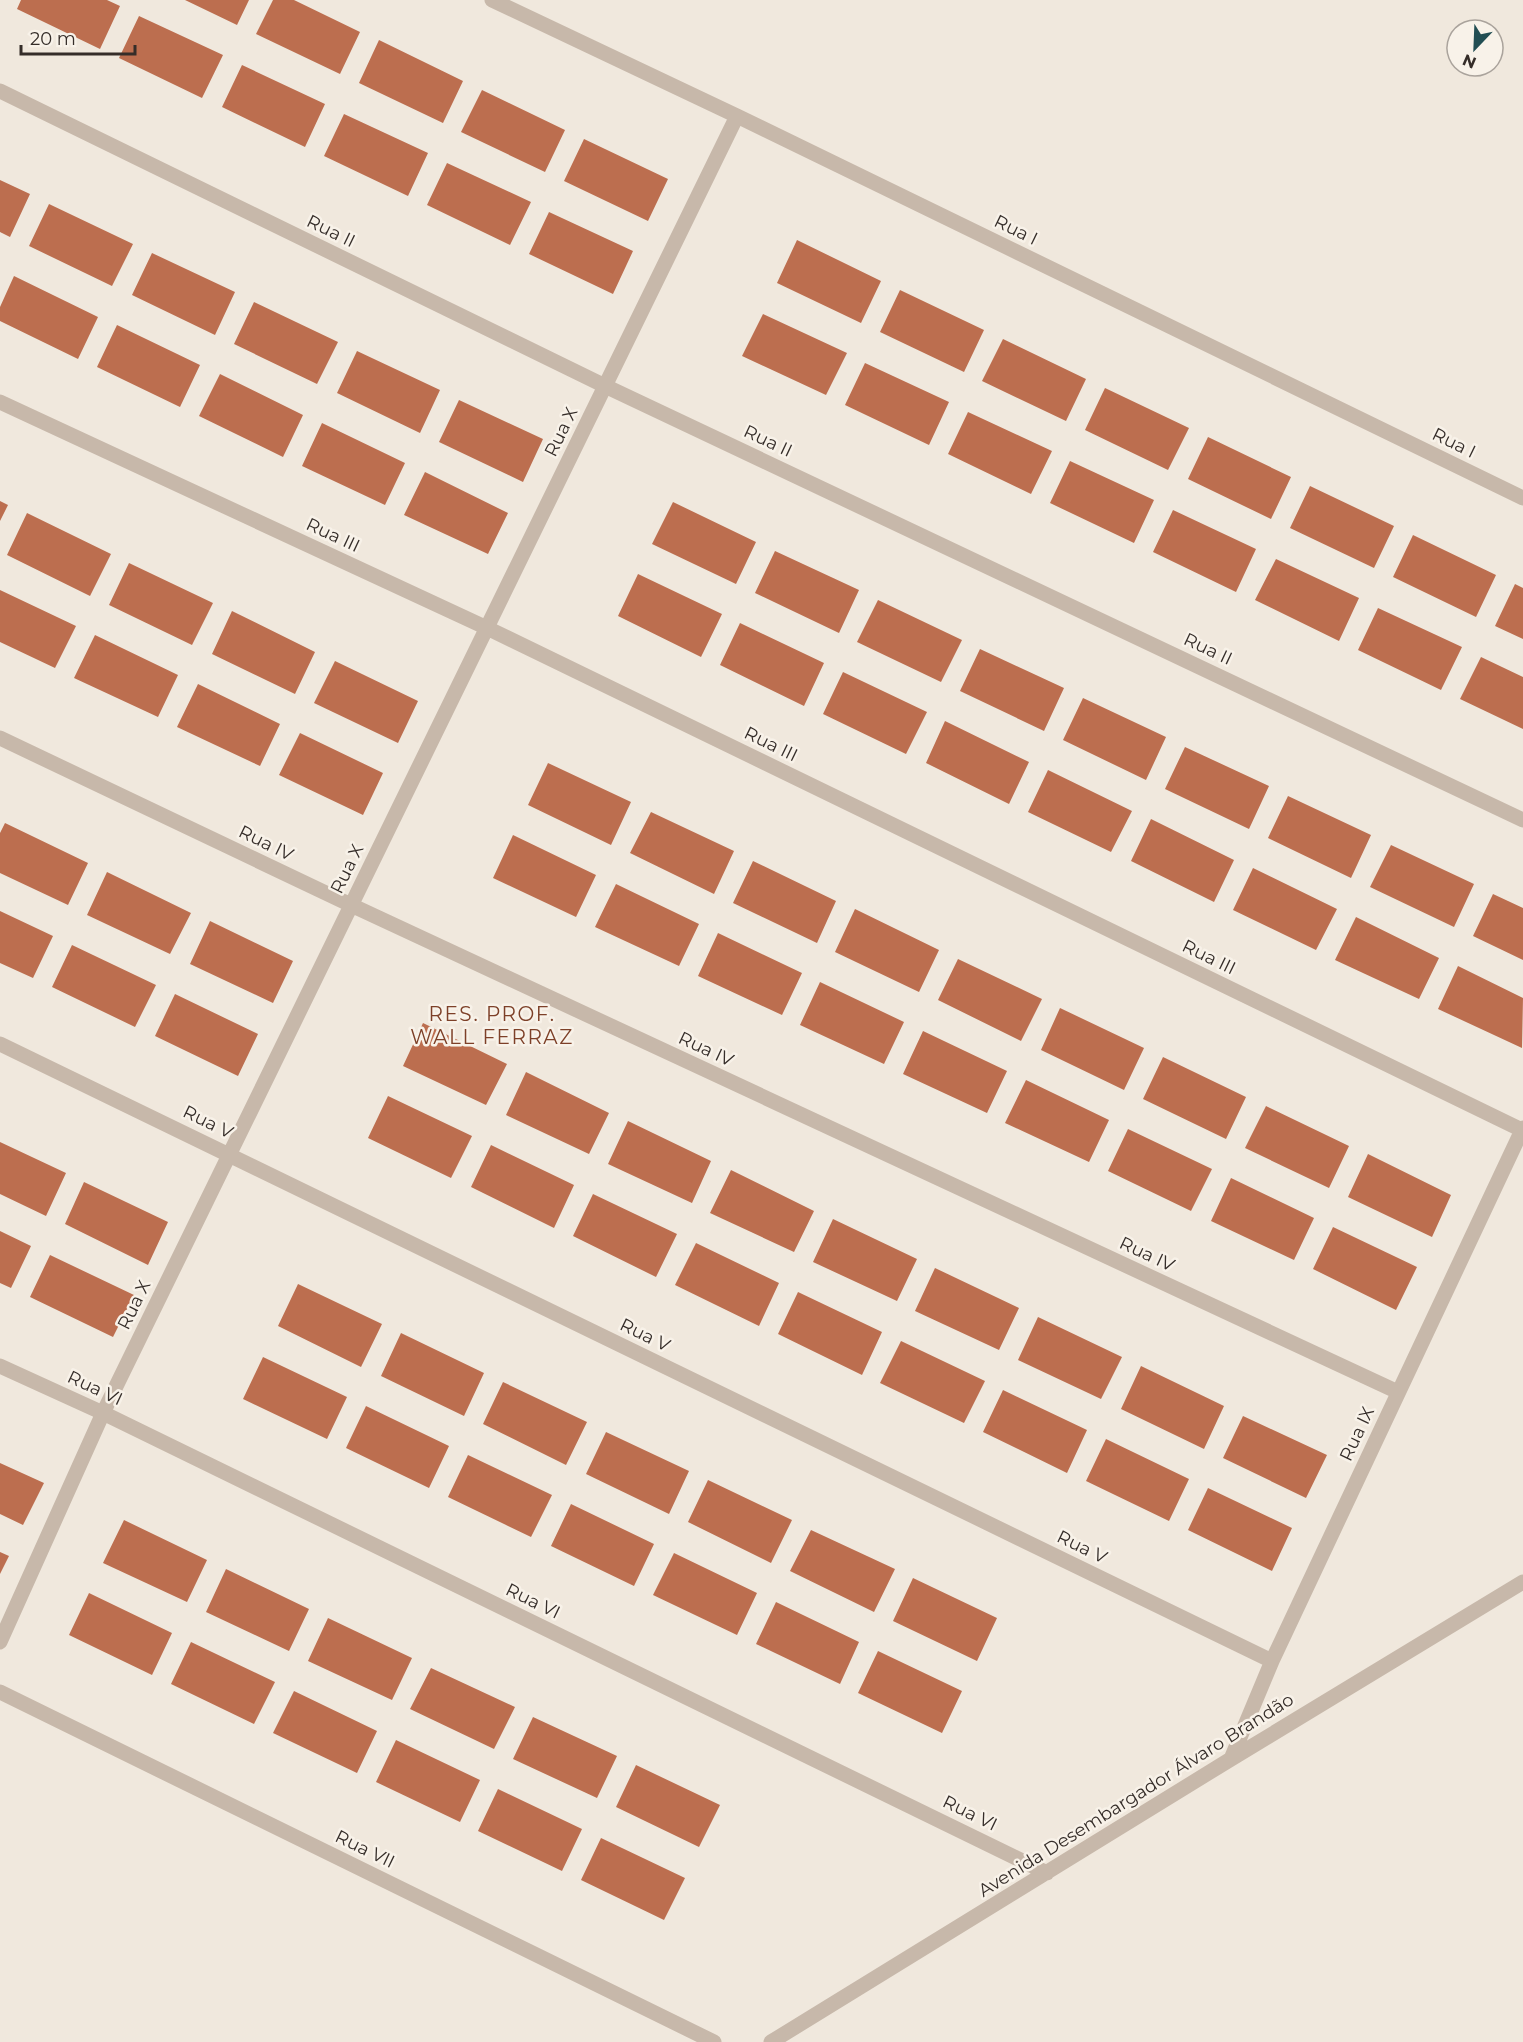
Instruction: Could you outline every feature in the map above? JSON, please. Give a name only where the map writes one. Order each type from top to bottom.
[{"type":"street","name":"Rua I","points":[[492,0],[1523,498]]},
{"type":"street","name":"Rua II","points":[[0,91],[605,386],[1523,820]]},
{"type":"street","name":"Rua X","points":[[0,1642],[103,1413],[736,116]]},
{"type":"street","name":"Rua III","points":[[0,402],[487,628],[1522,1129]]},
{"type":"street","name":"Rua IV","points":[[0,738],[351,906],[1398,1392]]},
{"type":"street","name":"Rua V","points":[[0,1044],[1272,1661]]},
{"type":"street","name":"Rua IX","points":[[1231,1758],[1272,1661],[1522,1129]]},
{"type":"street","name":"Rua VI","points":[[0,1366],[103,1413],[1047,1873]]},
{"type":"street","name":"Avenida Desembargador Álvaro Brandão","points":[[771,2042],[1231,1758],[1523,1582]]},
{"type":"street","name":"Rua VII","points":[[0,1692],[714,2042]]},
{"type":"building","points":[[21,0],[107,0],[120,6],[100,49],[17,9]]},
{"type":"building","points":[[185,0],[249,0],[237,25]]},
{"type":"building","points":[[273,0],[294,0],[360,32],[340,74],[256,34]]},
{"type":"building","points":[[139,16],[223,55],[202,98],[119,58]]},
{"type":"building","points":[[379,40],[463,81],[443,123],[359,83]]},
{"type":"building","points":[[242,65],[325,104],[305,147],[222,107]]},
{"type":"building","points":[[482,90],[565,130],[545,172],[461,132]]},
{"type":"building","points":[[344,114],[428,153],[408,196],[324,156]]},
{"type":"building","points":[[584,139],[668,179],[648,221],[564,181]]},
{"type":"building","points":[[447,163],[531,202],[510,245],[427,205]]},
{"type":"building","points":[[0,180],[30,194],[10,237],[0,232]]},
{"type":"building","points":[[49,204],[133,244],[112,286],[29,246]]},
{"type":"building","points":[[549,212],[633,251],[613,294],[529,254]]},
{"type":"building","points":[[797,240],[881,281],[861,323],[777,283]]},
{"type":"building","points":[[152,253],[235,292],[215,335],[132,295]]},
{"type":"building","points":[[14,276],[98,317],[78,359],[0,321],[0,307]]},
{"type":"building","points":[[900,290],[984,330],[964,372],[880,332]]},
{"type":"building","points":[[254,302],[338,342],[317,384],[234,344]]},
{"type":"building","points":[[763,314],[847,353],[826,395],[742,356]]},
{"type":"building","points":[[117,325],[200,365],[180,407],[97,367]]},
{"type":"building","points":[[1003,339],[1086,379],[1066,421],[982,381]]},
{"type":"building","points":[[357,351],[440,390],[420,433],[337,393]]},
{"type":"building","points":[[865,363],[949,402],[929,445],[845,405]]},
{"type":"building","points":[[220,374],[303,415],[283,457],[199,416]]},
{"type":"building","points":[[1105,388],[1189,428],[1168,470],[1085,430]]},
{"type":"building","points":[[459,400],[543,439],[523,482],[439,442]]},
{"type":"building","points":[[968,412],[1052,451],[1031,494],[948,454]]},
{"type":"building","points":[[322,423],[405,463],[385,505],[302,466]]},
{"type":"building","points":[[1208,437],[1291,477],[1271,519],[1188,479]]},
{"type":"building","points":[[1070,461],[1154,500],[1134,543],[1050,503]]},
{"type":"building","points":[[425,472],[508,513],[488,554],[404,515]]},
{"type":"building","points":[[1310,486],[1394,526],[1374,568],[1290,528]]},
{"type":"building","points":[[0,501],[8,505],[0,521]]},
{"type":"building","points":[[673,502],[756,542],[736,584],[652,544]]},
{"type":"building","points":[[1173,510],[1256,549],[1236,592],[1153,552]]},
{"type":"building","points":[[27,513],[111,554],[90,596],[7,555]]},
{"type":"building","points":[[1413,535],[1496,575],[1476,617],[1393,577]]},
{"type":"building","points":[[775,551],[859,590],[839,633],[755,593]]},
{"type":"building","points":[[1276,559],[1359,598],[1339,641],[1255,600]]},
{"type":"building","points":[[129,563],[213,603],[192,645],[109,605]]},
{"type":"building","points":[[638,574],[722,614],[701,657],[618,616]]},
{"type":"building","points":[[1515,584],[1523,588],[1523,639],[1495,626]]},
{"type":"building","points":[[0,590],[76,626],[55,668],[0,642]]},
{"type":"building","points":[[878,600],[962,640],[941,682],[857,642]]},
{"type":"building","points":[[1378,608],[1462,647],[1441,690],[1358,650]]},
{"type":"building","points":[[232,611],[315,652],[295,694],[212,654]]},
{"type":"building","points":[[740,623],[824,663],[804,706],[720,665]]},
{"type":"building","points":[[95,635],[178,675],[158,717],[74,678]]},
{"type":"building","points":[[980,649],[1064,688],[1044,731],[960,691]]},
{"type":"building","points":[[1481,657],[1523,677],[1523,729],[1460,699]]},
{"type":"building","points":[[335,661],[418,701],[398,743],[314,703]]},
{"type":"building","points":[[843,672],[927,712],[906,754],[823,714]]},
{"type":"building","points":[[198,684],[280,724],[260,766],[177,727]]},
{"type":"building","points":[[1083,698],[1166,737],[1146,780],[1063,740]]},
{"type":"building","points":[[945,721],[1029,762],[1009,804],[926,763]]},
{"type":"building","points":[[300,733],[383,773],[363,815],[279,775]]},
{"type":"building","points":[[1185,747],[1269,786],[1249,829],[1165,789]]},
{"type":"building","points":[[548,763],[631,802],[611,845],[528,805]]},
{"type":"building","points":[[1048,770],[1132,811],[1111,852],[1028,812]]},
{"type":"building","points":[[1288,796],[1371,835],[1351,878],[1268,838]]},
{"type":"building","points":[[651,812],[734,851],[714,894],[630,853]]},
{"type":"building","points":[[1151,819],[1234,860],[1214,902],[1131,861]]},
{"type":"building","points":[[5,823],[88,863],[68,905],[0,873],[0,833]]},
{"type":"building","points":[[513,835],[596,875],[576,917],[493,878]]},
{"type":"building","points":[[1391,845],[1474,884],[1454,927],[1370,887]]},
{"type":"building","points":[[753,861],[836,901],[817,943],[733,903]]},
{"type":"building","points":[[1253,868],[1337,909],[1316,950],[1233,910]]},
{"type":"building","points":[[107,872],[191,913],[170,954],[87,915]]},
{"type":"building","points":[[616,884],[699,924],[679,966],[595,927]]},
{"type":"building","points":[[1493,894],[1523,908],[1523,960],[1473,936]]},
{"type":"building","points":[[855,909],[939,950],[919,992],[835,952]]},
{"type":"building","points":[[0,911],[53,936],[33,978],[0,963]]},
{"type":"building","points":[[1356,917],[1439,958],[1419,999],[1335,960]]},
{"type":"building","points":[[210,921],[293,961],[273,1003],[190,964]]},
{"type":"building","points":[[718,933],[802,973],[782,1015],[698,976]]},
{"type":"building","points":[[72,945],[156,985],[135,1027],[52,987]]},
{"type":"building","points":[[958,959],[1042,999],[1021,1041],[938,1000]]},
{"type":"building","points":[[1458,966],[1523,998],[1522,1048],[1438,1009]]},
{"type":"building","points":[[820,982],[904,1022],[884,1064],[800,1025]]},
{"type":"building","points":[[175,994],[258,1034],[238,1076],[155,1036]]},
{"type":"building","points":[[1060,1008],[1144,1048],[1124,1090],[1041,1050]]},
{"type":"building","points":[[423,1023],[507,1064],[486,1105],[403,1066]]},
{"type":"building","points":[[923,1031],[1007,1071],[987,1113],[903,1074]]},
{"type":"building","points":[[1163,1057],[1246,1097],[1226,1139],[1143,1099]]},
{"type":"building","points":[[526,1072],[609,1113],[589,1154],[506,1115]]},
{"type":"building","points":[[1026,1080],[1109,1120],[1089,1162],[1005,1123]]},
{"type":"building","points":[[388,1096],[472,1136],[451,1178],[368,1138]]},
{"type":"building","points":[[1266,1106],[1349,1146],[1329,1188],[1245,1148]]},
{"type":"building","points":[[628,1121],[711,1161],[692,1203],[608,1164]]},
{"type":"building","points":[[1128,1129],[1212,1169],[1191,1211],[1108,1171]]},
{"type":"building","points":[[0,1142],[66,1173],[46,1216],[0,1194]]},
{"type":"building","points":[[491,1145],[574,1185],[554,1228],[471,1187]]},
{"type":"building","points":[[1368,1154],[1451,1195],[1432,1237],[1348,1197]]},
{"type":"building","points":[[731,1170],[814,1211],[794,1252],[710,1213]]},
{"type":"building","points":[[1231,1178],[1314,1218],[1294,1260],[1211,1221]]},
{"type":"building","points":[[84,1182],[168,1222],[148,1265],[65,1224]]},
{"type":"building","points":[[593,1194],[677,1234],[656,1277],[573,1236]]},
{"type":"building","points":[[833,1219],[917,1259],[897,1301],[813,1262]]},
{"type":"building","points":[[1333,1227],[1417,1267],[1396,1310],[1313,1269]]},
{"type":"building","points":[[0,1231],[31,1246],[11,1288],[0,1283]]},
{"type":"building","points":[[696,1243],[779,1283],[759,1326],[675,1285]]},
{"type":"building","points":[[50,1255],[134,1295],[113,1337],[30,1297]]},
{"type":"building","points":[[935,1268],[1019,1308],[999,1350],[915,1311]]},
{"type":"building","points":[[298,1284],[382,1324],[361,1367],[278,1326]]},
{"type":"building","points":[[798,1292],[882,1332],[862,1375],[778,1334]]},
{"type":"building","points":[[1038,1317],[1122,1357],[1101,1399],[1018,1360]]},
{"type":"building","points":[[401,1333],[484,1373],[464,1416],[381,1376]]},
{"type":"building","points":[[901,1341],[985,1381],[964,1423],[880,1383]]},
{"type":"building","points":[[263,1357],[347,1397],[327,1439],[243,1399]]},
{"type":"building","points":[[1141,1366],[1224,1406],[1204,1449],[1121,1409]]},
{"type":"building","points":[[503,1382],[587,1422],[566,1465],[483,1424]]},
{"type":"building","points":[[1003,1390],[1087,1430],[1067,1473],[983,1432]]},
{"type":"building","points":[[366,1406],[449,1446],[429,1488],[346,1448]]},
{"type":"building","points":[[1243,1416],[1327,1455],[1306,1498],[1223,1458]]},
{"type":"building","points":[[606,1432],[689,1471],[669,1514],[586,1474]]},
{"type":"building","points":[[1106,1439],[1189,1479],[1169,1521],[1086,1481]]},
{"type":"building","points":[[468,1455],[552,1495],[531,1537],[448,1497]]},
{"type":"building","points":[[0,1463],[44,1483],[23,1525],[0,1514]]},
{"type":"building","points":[[708,1480],[792,1520],[771,1563],[688,1522]]},
{"type":"building","points":[[1208,1488],[1292,1528],[1272,1571],[1188,1530]]},
{"type":"building","points":[[571,1504],[654,1544],[634,1586],[551,1546]]},
{"type":"building","points":[[124,1520],[207,1560],[187,1602],[103,1563]]},
{"type":"building","points":[[811,1530],[895,1569],[874,1612],[790,1571]]},
{"type":"building","points":[[0,1552],[9,1556],[0,1574]]},
{"type":"building","points":[[674,1553],[757,1593],[737,1635],[653,1595]]},
{"type":"building","points":[[226,1569],[309,1609],[289,1651],[206,1612]]},
{"type":"building","points":[[913,1578],[997,1618],[977,1661],[893,1621]]},
{"type":"building","points":[[89,1593],[172,1633],[152,1675],[69,1635]]},
{"type":"building","points":[[776,1602],[859,1642],[840,1684],[756,1644]]},
{"type":"building","points":[[328,1618],[412,1658],[392,1700],[308,1661]]},
{"type":"building","points":[[191,1642],[275,1682],[254,1724],[171,1684]]},
{"type":"building","points":[[878,1651],[962,1691],[942,1733],[858,1693]]},
{"type":"building","points":[[431,1668],[515,1707],[494,1749],[410,1709]]},
{"type":"building","points":[[294,1691],[377,1731],[357,1773],[273,1733]]},
{"type":"building","points":[[533,1717],[617,1756],[597,1798],[513,1759]]},
{"type":"building","points":[[396,1740],[480,1780],[460,1822],[376,1782]]},
{"type":"building","points":[[636,1765],[720,1805],[699,1847],[616,1807]]},
{"type":"building","points":[[498,1789],[582,1829],[562,1871],[478,1831]]},
{"type":"building","points":[[601,1838],[685,1878],[664,1920],[581,1880]]},
{"type":"district","name":"RES. PROF. WALL FERRAZ","points":[[492,1026]]}]
